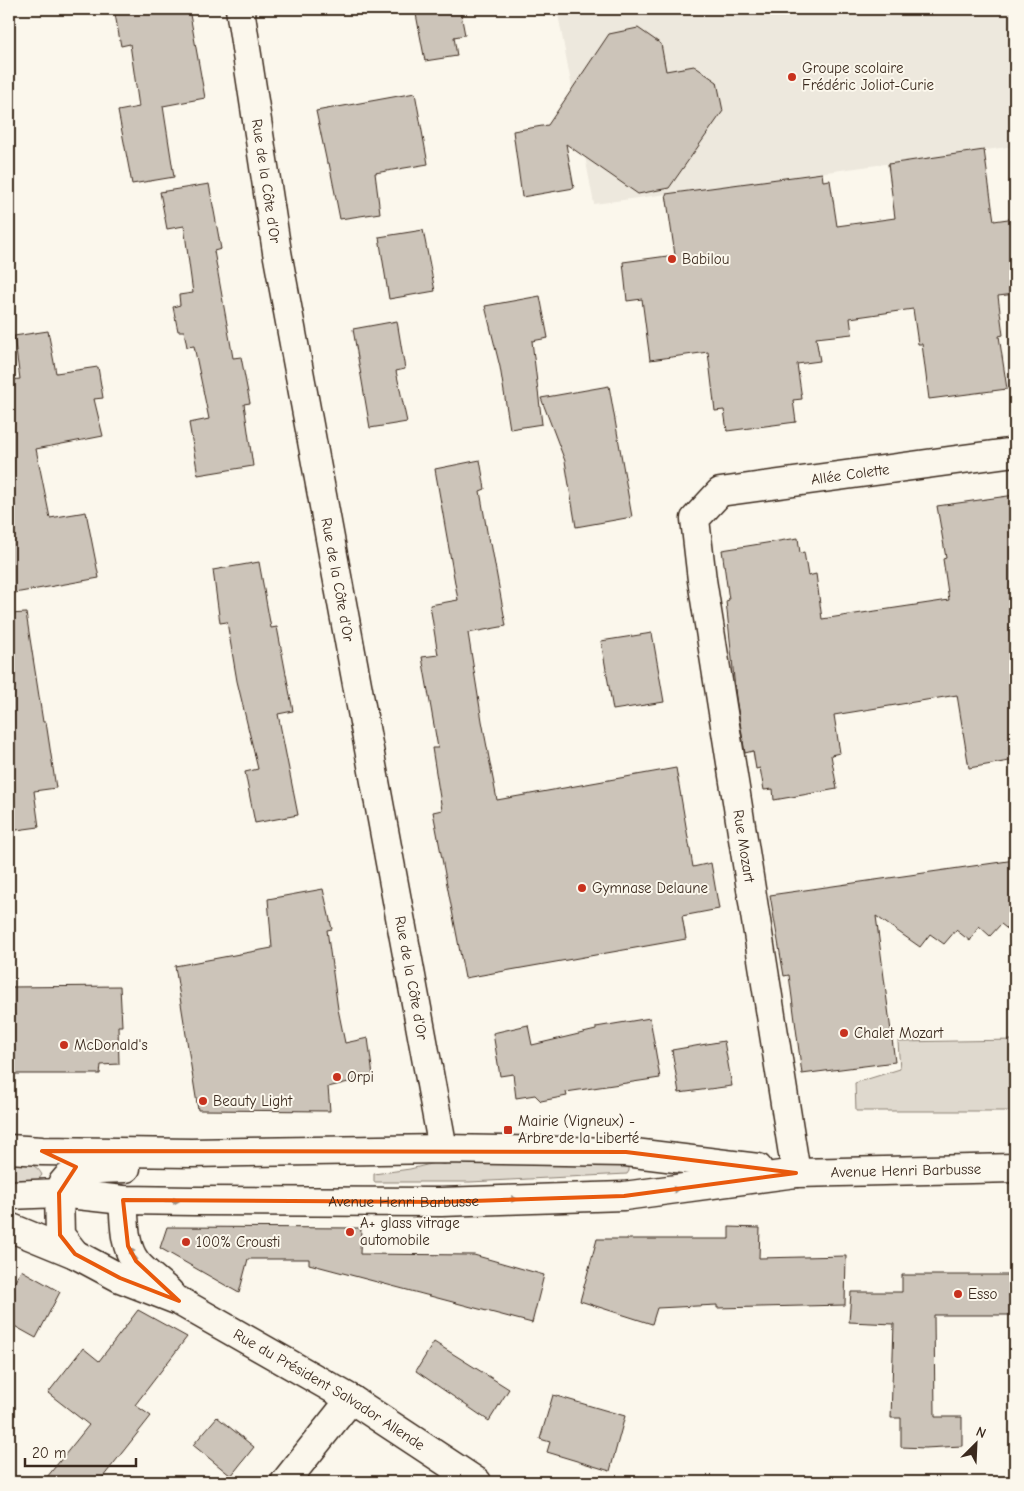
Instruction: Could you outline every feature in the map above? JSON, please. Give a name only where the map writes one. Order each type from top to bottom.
[{"type":"street","name":"Rue de la Côte d'Or","points":[[240,9],[277,252],[443,1149]]},
{"type":"street","name":"Allée Colette","points":[[696,519],[720,492],[1015,452]]},
{"type":"street","name":"Rue Mozart","points":[[696,519],[702,580],[796,1173]]},
{"type":"street","name":"Avenue Henri Barbusse","points":[[9,1149],[42,1152],[192,1153],[443,1149],[626,1152],[796,1173]]},
{"type":"street","points":[[75,1254],[60,1235],[59,1193],[62,1184],[67,1178],[75,1174],[100,1169],[191,1166],[368,1167],[443,1149]]},
{"type":"street","points":[[42,1152],[102,1178],[115,1187],[123,1200]]},
{"type":"street","name":"Avenue Henri Barbusse","points":[[9,1195],[59,1193],[123,1200],[441,1202],[624,1196],[796,1173],[1015,1168]]},
{"type":"street","name":"Rue du Président Salvador Allende","points":[[123,1200],[128,1246],[136,1261],[179,1301]]},
{"type":"street","name":"Rue du Président Salvador Allende","points":[[9,1227],[75,1254],[120,1278],[179,1301],[351,1399],[477,1482]]},
{"type":"street","points":[[285,1482],[351,1399]]},
{"type":"highlighted area","points":[[42,1151],[626,1152],[796,1173],[624,1196],[441,1202],[123,1200],[128,1246],[136,1261],[179,1301],[120,1278],[75,1254],[65,1242],[60,1235],[59,1193],[76,1167]]},
{"type":"shaded area","name":"Groupe scolaire Frédéric Joliot-Curie","points":[[557,9],[1015,9],[1015,146],[594,204]]},
{"type":"shaded area","points":[[1015,1040],[1015,1111],[856,1111],[855,1083],[900,1069],[898,1042]]},
{"type":"shaded area","points":[[9,1160],[32,1165],[42,1175],[37,1181],[9,1183]]},
{"type":"shaded area","points":[[447,1160],[625,1163],[629,1166],[629,1171],[627,1174],[470,1182],[374,1182],[374,1174],[410,1169]]},
{"type":"building","points":[[114,9],[189,9],[205,98],[163,106],[174,177],[132,184],[118,111],[139,107],[130,44],[121,46]]},
{"type":"building","points":[[415,9],[460,9],[465,35],[454,37],[457,56],[425,61]]},
{"type":"building","points":[[638,28],[661,44],[666,71],[694,66],[717,82],[723,111],[669,188],[638,194],[566,144],[574,188],[522,197],[513,131],[548,125],[609,34]]},
{"type":"building","points":[[415,93],[428,164],[375,173],[380,213],[340,219],[316,111]]},
{"type":"building","points":[[984,150],[994,221],[1015,218],[1015,294],[998,296],[1003,335],[999,336],[1007,389],[929,399],[922,344],[918,344],[913,309],[850,318],[852,334],[816,338],[820,361],[797,364],[802,399],[793,400],[796,422],[727,431],[724,410],[715,411],[708,352],[650,360],[642,299],[627,301],[623,262],[675,255],[666,194],[822,173],[823,181],[830,180],[837,226],[895,218],[888,164]]},
{"type":"building","points":[[209,184],[221,249],[214,251],[233,358],[241,357],[250,403],[244,404],[253,466],[198,475],[189,423],[209,419],[194,346],[187,347],[184,331],[178,331],[173,307],[180,305],[179,295],[193,293],[184,226],[167,229],[160,192]]},
{"type":"building","points":[[423,230],[435,291],[389,299],[379,237]]},
{"type":"building","points":[[540,296],[548,338],[532,341],[542,424],[510,429],[500,367],[485,306]]},
{"type":"building","points":[[397,321],[405,369],[396,371],[407,422],[370,428],[353,329]]},
{"type":"building","points":[[48,331],[56,373],[98,367],[103,398],[94,399],[103,436],[36,449],[50,518],[86,512],[99,578],[9,594],[9,380],[20,379],[14,336]]},
{"type":"building","points":[[609,386],[632,517],[576,527],[565,461],[541,398]]},
{"type":"building","name":"Gymnase Delaune","points":[[480,460],[485,489],[480,491],[506,626],[468,633],[497,800],[676,768],[693,867],[711,863],[719,909],[682,916],[686,939],[465,978],[433,812],[442,810],[432,748],[438,748],[422,657],[438,655],[430,605],[458,600],[435,469]]},
{"type":"building","points":[[1015,495],[1015,760],[969,768],[957,695],[834,715],[840,753],[831,755],[837,789],[774,800],[773,789],[764,790],[760,768],[756,769],[753,751],[745,753],[736,698],[726,601],[729,600],[722,550],[798,538],[800,553],[804,552],[808,576],[816,574],[822,619],[949,600],[943,559],[946,558],[937,506]]},
{"type":"building","points":[[259,562],[271,628],[277,627],[293,711],[278,714],[298,815],[255,823],[245,772],[258,769],[237,681],[227,622],[220,623],[213,570]]},
{"type":"building","points":[[26,613],[43,722],[46,722],[56,788],[34,791],[39,827],[9,831],[9,614]]},
{"type":"building","points":[[652,633],[664,702],[613,710],[601,641]]},
{"type":"building","points":[[1015,860],[1015,935],[1001,924],[990,936],[979,926],[970,941],[956,930],[944,944],[930,934],[920,947],[876,916],[895,1062],[802,1074],[789,975],[784,976],[770,895]]},
{"type":"building","points":[[323,889],[332,929],[327,930],[338,1009],[345,1043],[368,1038],[373,1076],[328,1087],[330,1111],[198,1110],[175,966],[272,948],[268,899]]},
{"type":"building","name":"McDonald's","points":[[120,986],[122,1026],[118,1026],[119,1064],[101,1065],[100,1074],[9,1074],[9,987]]},
{"type":"building","points":[[650,1018],[660,1078],[566,1092],[567,1096],[541,1101],[535,1095],[516,1098],[513,1074],[500,1076],[493,1033],[528,1025],[532,1045],[596,1030],[596,1027]]},
{"type":"building","points":[[724,1041],[732,1086],[679,1093],[672,1050]]},
{"type":"building","points":[[167,1227],[361,1228],[360,1254],[474,1255],[544,1275],[532,1323],[309,1264],[309,1259],[248,1259],[239,1293],[160,1248]]},
{"type":"building","points":[[729,1227],[760,1228],[759,1258],[846,1256],[845,1305],[717,1308],[717,1305],[657,1308],[652,1324],[580,1301],[597,1239],[729,1239]]},
{"type":"building","points":[[21,1270],[60,1292],[36,1338],[9,1323],[9,1293]]},
{"type":"building","points":[[902,1275],[1015,1275],[1015,1315],[934,1315],[935,1417],[962,1417],[962,1446],[901,1447],[901,1418],[891,1418],[894,1324],[849,1322],[851,1292],[902,1292]]},
{"type":"building","points":[[138,1310],[187,1337],[135,1405],[151,1416],[99,1482],[43,1482],[89,1425],[48,1393],[83,1348],[99,1361]]},
{"type":"building","points":[[434,1342],[509,1389],[489,1421],[416,1371]]},
{"type":"building","points":[[553,1395],[625,1416],[610,1471],[547,1452],[550,1442],[540,1439]]},
{"type":"building","points":[[217,1417],[254,1447],[231,1476],[193,1445]]},
{"type":"place","name":"Groupe scolaire Frédéric Joliot-Curie","points":[[792,77]]},
{"type":"place","name":"Babilou","points":[[672,259]]},
{"type":"place","name":"Gymnase Delaune","points":[[582,888]]},
{"type":"place","name":"Chalet Mozart","points":[[844,1033]]},
{"type":"place","name":"McDonald's","points":[[64,1045]]},
{"type":"place","name":"Orpi","points":[[337,1077]]},
{"type":"place","name":"Beauty Light","points":[[203,1101]]},
{"type":"place","name":"Mairie (Vigneux) - Arbre de la Liberté","points":[[508,1130]]},
{"type":"place","name":"A+ glass vitrage automobile","points":[[350,1232]]},
{"type":"place","name":"100% Crousti","points":[[186,1242]]},
{"type":"place","name":"Esso","points":[[958,1294]]}]
